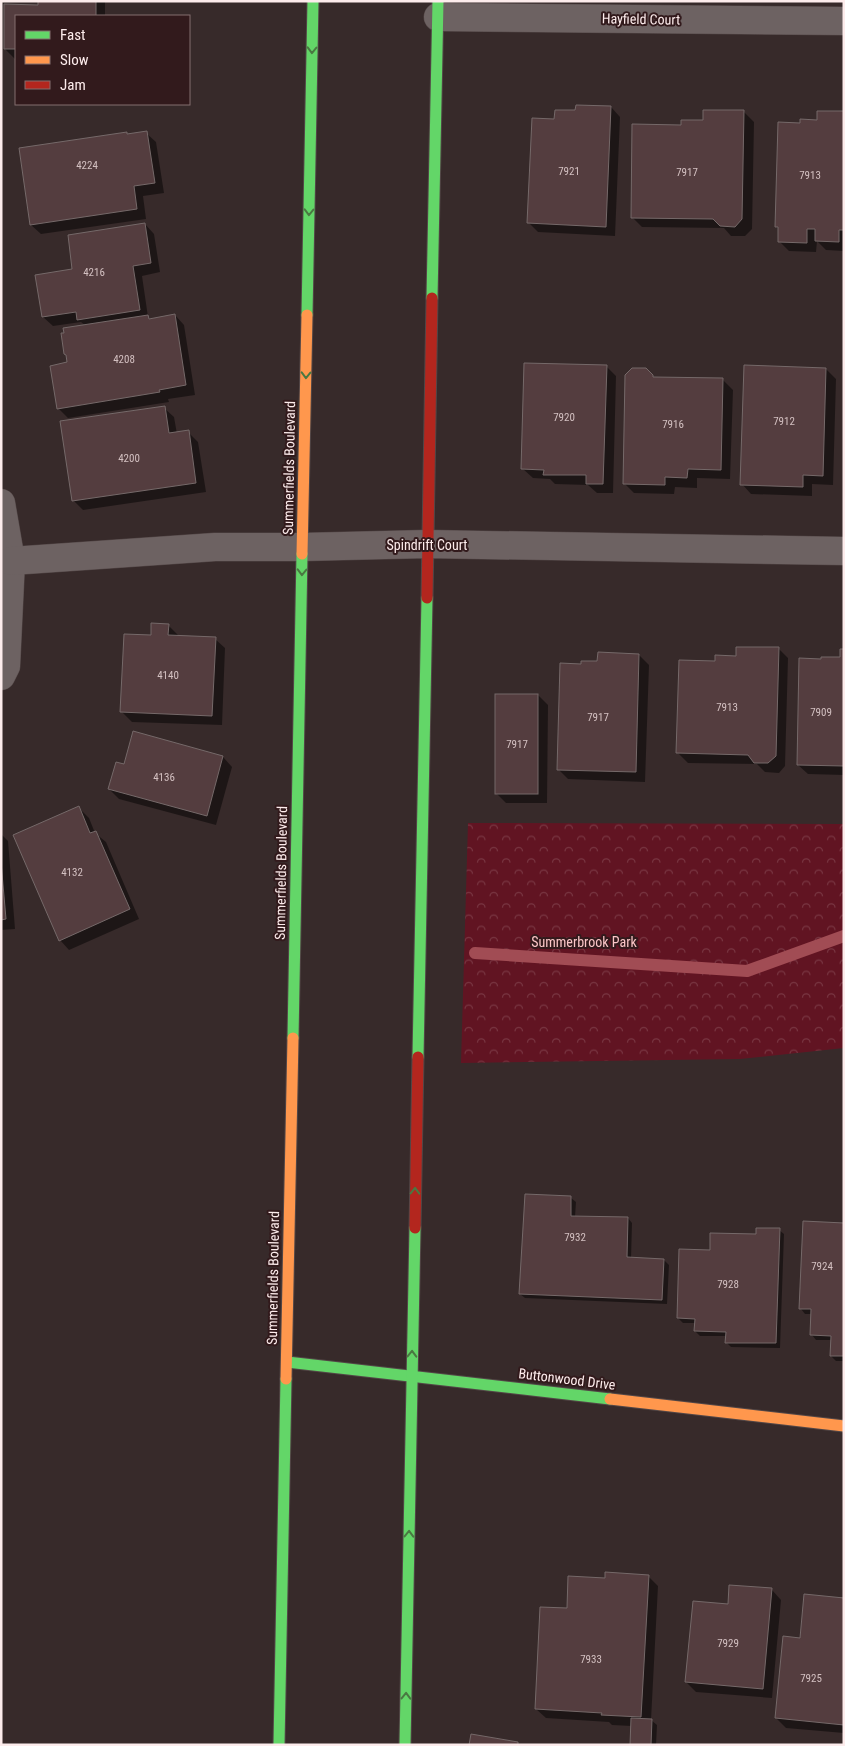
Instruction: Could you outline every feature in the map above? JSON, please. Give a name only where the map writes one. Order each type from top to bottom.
[{"type":"street","name":"Summerfields Boulevard","points":[[280,1745],[313,1]]},
{"type":"street","name":"Hayfield Court","points":[[438,9],[844,21]]},
{"type":"street","points":[[405,1745],[438,9]]},
{"type":"street","points":[[1,503],[11,561],[6,666],[1,676]]},
{"type":"street","name":"Spindrift Court","points":[[11,561],[215,547],[427,544],[844,551]]},
{"type":"street","name":"Buttonwood Drive","points":[[287,1362],[844,1426]]},
{"type":"green space","name":"Summerbrook Park","points":[[468,823],[844,824],[844,1048],[740,1059],[461,1063]]},
{"type":"building","points":[[38,1],[96,1],[96,15],[15,15],[15,49],[4,49],[4,4],[38,5]]},
{"type":"building","points":[[576,105],[611,106],[606,227],[527,223],[532,118],[554,119],[555,110],[575,110]]},
{"type":"building","points":[[703,110],[744,110],[742,219],[735,227],[720,226],[713,219],[631,218],[632,124],[681,125],[681,120],[703,120]]},
{"type":"building","points":[[817,111],[844,111],[844,230],[839,230],[839,242],[815,241],[815,229],[807,229],[807,243],[778,242],[778,227],[775,227],[778,122],[800,123],[800,119],[817,120]]},
{"type":"building","points":[[147,131],[155,183],[134,186],[137,209],[30,225],[19,148],[127,132],[127,134]]},
{"type":"building","points":[[145,223],[151,263],[133,266],[140,310],[77,320],[76,312],[42,317],[35,275],[72,269],[68,235]]},
{"type":"building","points":[[175,314],[186,385],[159,390],[160,392],[57,409],[50,366],[67,362],[61,333],[64,333],[63,328],[148,315],[149,319]]},
{"type":"building","points":[[524,363],[607,365],[603,484],[586,484],[586,475],[543,475],[544,470],[521,469]]},
{"type":"building","points":[[744,365],[826,368],[823,476],[803,475],[803,487],[740,485]]},
{"type":"building","points":[[632,368],[646,368],[653,377],[723,378],[721,470],[688,469],[687,478],[665,477],[665,485],[623,484],[625,375]]},
{"type":"building","points":[[165,406],[169,433],[189,430],[196,483],[72,501],[60,421]]},
{"type":"building","points":[[151,623],[169,624],[168,635],[216,637],[212,716],[120,712],[124,634],[151,635]]},
{"type":"building","points":[[736,647],[779,647],[776,756],[768,763],[754,763],[748,755],[676,753],[679,660],[715,661],[715,655],[736,656]]},
{"type":"building","points":[[840,649],[844,649],[844,766],[797,765],[799,658],[821,659],[821,657],[840,657]]},
{"type":"building","points":[[598,652],[639,654],[636,772],[557,770],[560,663],[581,664],[581,661],[597,661]]},
{"type":"building","points":[[495,694],[538,694],[538,794],[495,794]]},
{"type":"building","points":[[133,731],[223,756],[207,816],[108,789],[116,762],[124,764]]},
{"type":"building","points":[[79,806],[90,833],[96,831],[130,909],[59,941],[13,835]]},
{"type":"building","points":[[1,862],[6,919],[1,920]]},
{"type":"building","points":[[525,1194],[571,1196],[571,1216],[628,1217],[627,1257],[664,1259],[662,1300],[519,1294]]},
{"type":"building","points":[[803,1221],[844,1223],[844,1356],[830,1356],[831,1336],[810,1335],[811,1309],[799,1309]]},
{"type":"building","points":[[756,1228],[780,1228],[776,1343],[725,1343],[726,1332],[694,1331],[695,1319],[677,1318],[679,1249],[710,1250],[710,1233],[756,1234]]},
{"type":"building","points":[[605,1572],[649,1575],[641,1717],[535,1709],[540,1607],[567,1608],[568,1576],[605,1578]]},
{"type":"building","points":[[729,1585],[772,1588],[763,1689],[685,1682],[693,1601],[728,1604]]},
{"type":"building","points":[[804,1594],[844,1598],[844,1725],[775,1718],[783,1636],[800,1638]]},
{"type":"building","points":[[631,1718],[652,1719],[651,1745],[630,1745]]},
{"type":"building","points":[[471,1734],[518,1742],[518,1745],[469,1745]]},
{"type":"waterway","points":[[475,953],[747,971],[844,936]]},
{"type":"traffic: fast","points":[[307,315],[313,1]]},
{"type":"traffic: fast","points":[[432,298],[438,1]]},
{"type":"traffic: fast","points":[[293,1038],[302,554]]},
{"type":"traffic: fast","points":[[418,1057],[427,598]]},
{"type":"traffic: fast","points":[[405,1745],[415,1228]]},
{"type":"traffic: fast","points":[[287,1362],[610,1399]]},
{"type":"traffic: fast","points":[[279,1745],[286,1379]]},
{"type":"traffic: slow","points":[[302,554],[307,315]]},
{"type":"traffic: slow","points":[[286,1379],[293,1038]]},
{"type":"traffic: slow","points":[[610,1399],[844,1426]]},
{"type":"traffic: jam","points":[[427,598],[432,298]]},
{"type":"traffic: jam","points":[[415,1228],[418,1057]]}]
